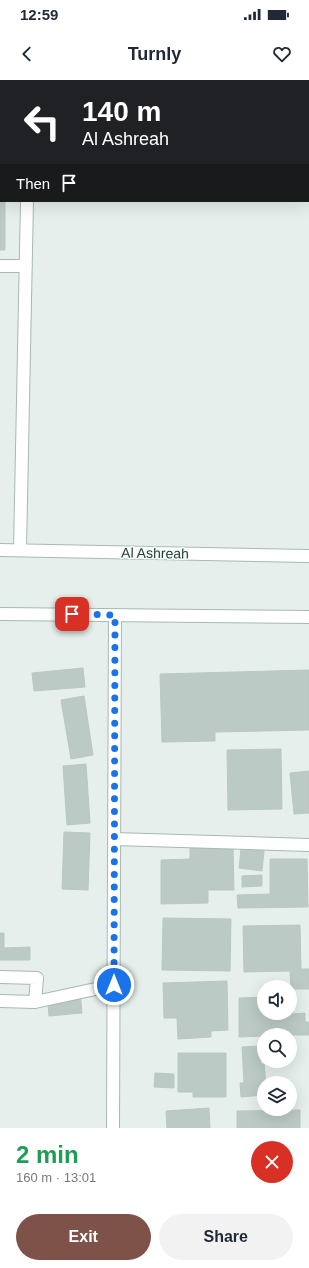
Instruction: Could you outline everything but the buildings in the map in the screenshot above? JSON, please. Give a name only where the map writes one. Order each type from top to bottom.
[{"type":"street","points":[[20,550],[27,202]]},
{"type":"street","points":[[0,266],[26,266]]},
{"type":"street","name":"Al Ashreah","points":[[0,550],[309,556]]},
{"type":"street","points":[[0,614],[309,617]]},
{"type":"street","points":[[114,1128],[115,615]]},
{"type":"street","points":[[114,839],[309,845]]},
{"type":"street","points":[[0,977],[37,978],[35,1002]]},
{"type":"street","points":[[0,1001],[35,1002],[114,985]]},
{"type":"route","points":[[72,614],[115,615],[114,985]]}]
